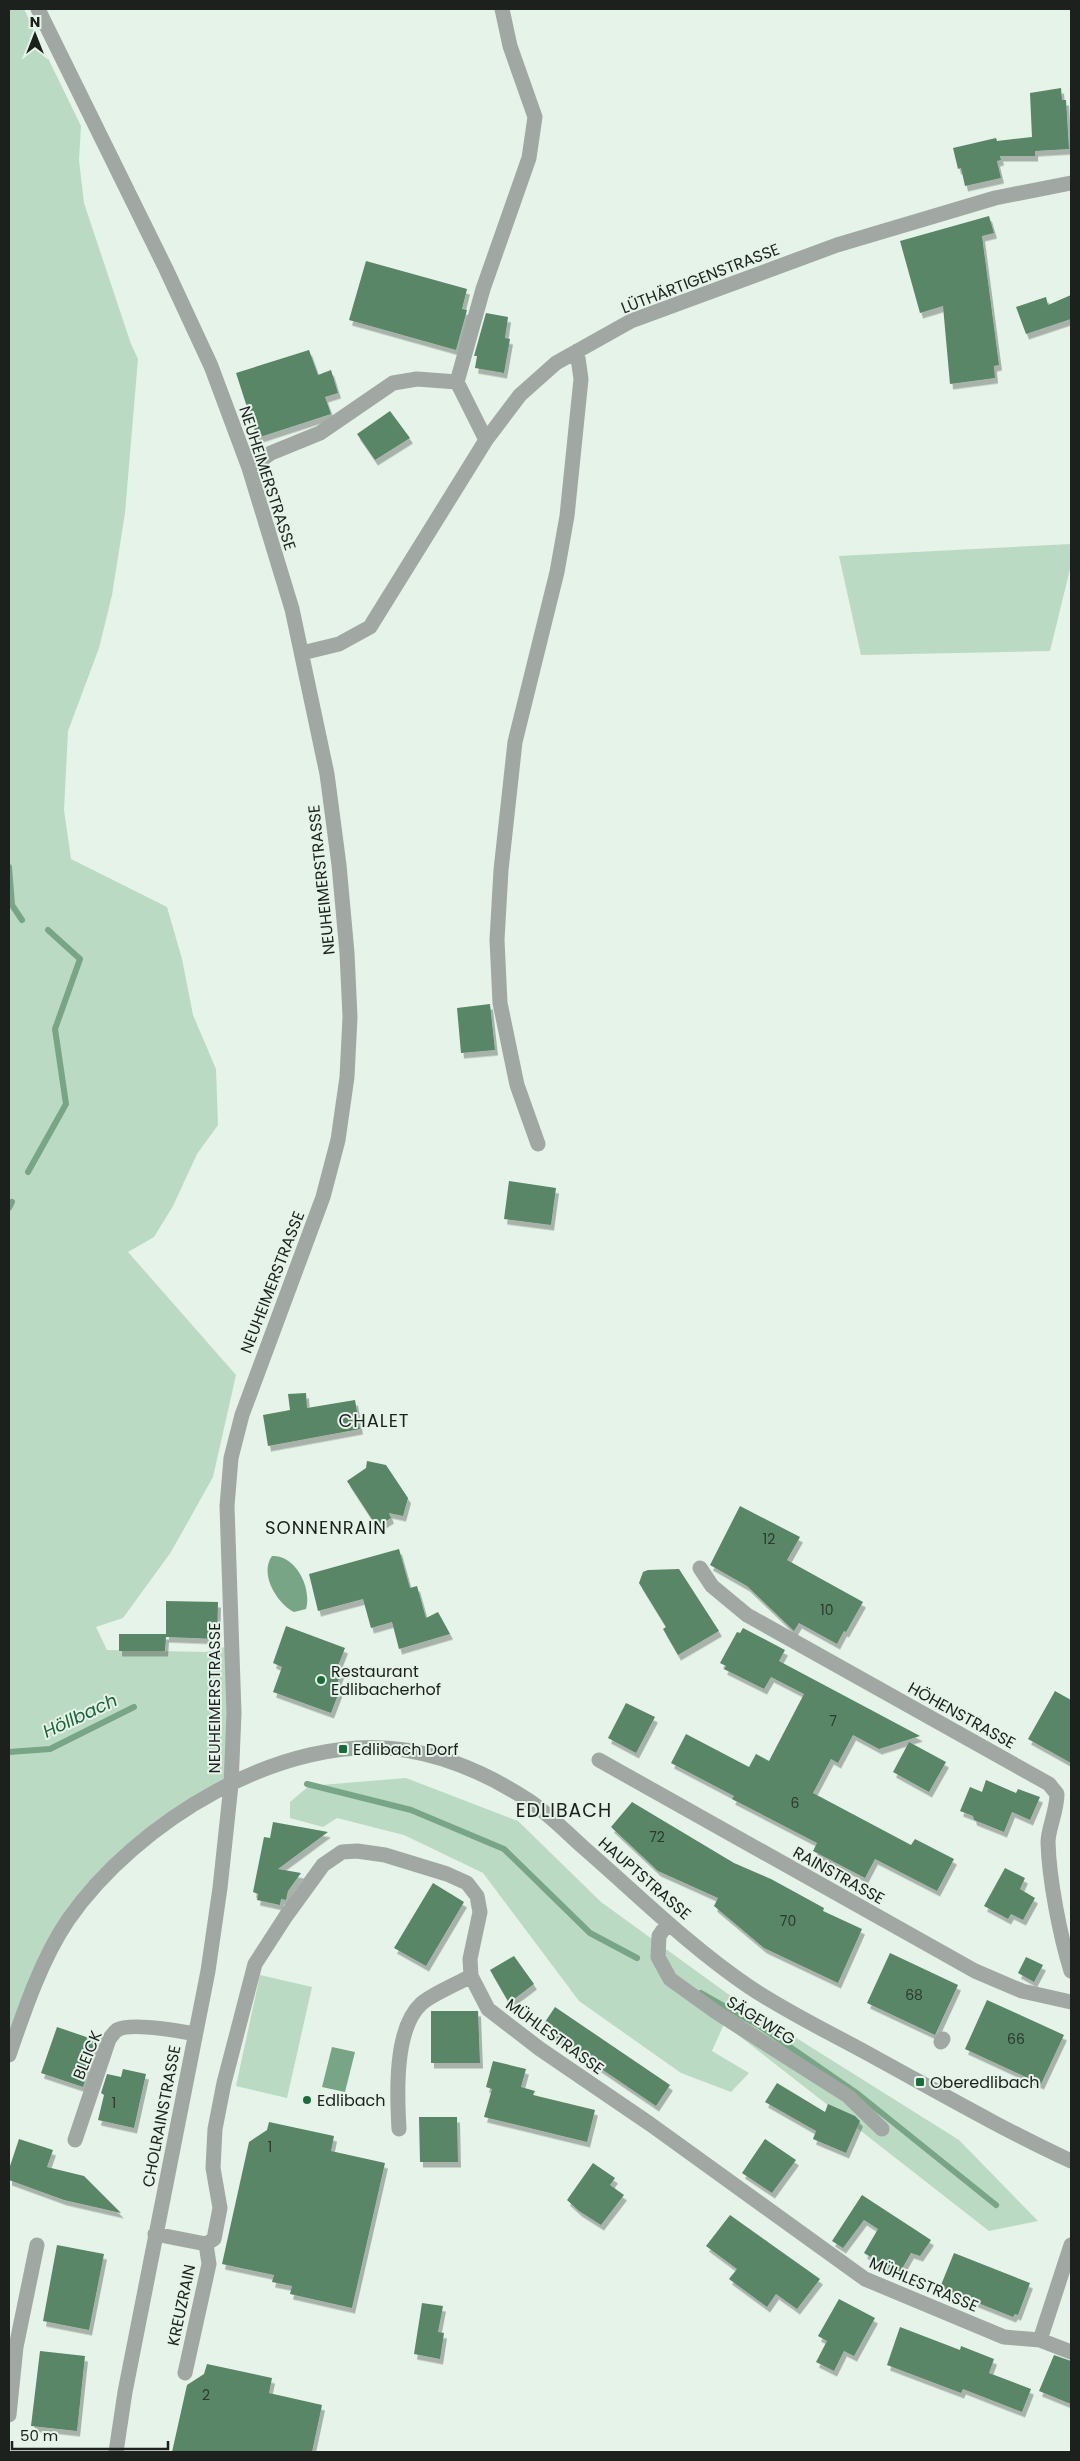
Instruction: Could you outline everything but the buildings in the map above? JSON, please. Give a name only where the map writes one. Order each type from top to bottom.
[{"type":"street","name":"NEUHEIMERSTRASSE","points":[[38,9],[211,366],[248,468],[292,609],[302,652],[327,774],[339,865],[347,953],[350,1017],[348,1067],[338,1140],[323,1197],[242,1415],[232,1458],[228,1506],[234,1713],[230,1785]]},
{"type":"street","points":[[486,440],[457,382],[484,289],[529,158],[535,117],[510,46],[502,9]]},
{"type":"street","name":"LÜTHÄRTIGENSTRASSE","points":[[302,652],[339,644],[370,627],[486,440],[520,395],[556,363],[631,321],[837,245],[996,198],[1071,183]]},
{"type":"street","points":[[538,1144],[517,1085],[500,1003],[497,940],[501,870],[515,742],[557,572],[567,516],[581,379],[577,351]]},
{"type":"street","points":[[248,468],[271,453],[320,433],[393,383],[418,379],[457,382]]},
{"type":"street","name":"HÖHENSTRASSE","points":[[700,1568],[712,1586],[746,1615],[1049,1784],[1058,1794],[1057,1808],[1048,1840],[1053,1888],[1071,1971]]},
{"type":"street","name":"HAUPTSTRASSE","points":[[9,2055],[20,2023],[51,1950],[66,1922],[112,1867],[167,1821],[194,1803],[288,1760],[343,1749],[403,1750],[453,1762],[481,1774],[530,1801],[668,1923],[748,1986],[1009,2131],[1071,2161]]},
{"type":"street","name":"RAINSTRASSE","points":[[599,1760],[975,1971],[1022,1991],[1071,2002]]},
{"type":"street","name":"CHOLRAINSTRASSE","points":[[116,2452],[125,2392],[155,2234],[208,1971],[220,1888],[230,1785]]},
{"type":"street","name":"MÜHLESTRASSE","points":[[206,2244],[214,2239],[220,2208],[213,2168],[215,2129],[250,1978],[259,1956],[323,1865],[342,1852],[357,1850],[394,1858],[447,1874],[467,1884],[477,1896],[480,1912],[470,1960],[471,1976],[488,2009],[500,2020],[650,2124],[865,2280],[1004,2337],[1040,2340],[1071,2352]]},
{"type":"street","name":"SÄGEWEG","points":[[668,1923],[659,1936],[658,1957],[670,1979],[716,2012],[848,2096],[882,2129]]},
{"type":"street","points":[[400,2129],[398,2101],[402,2045],[408,2024],[421,2003],[471,1976]]},
{"type":"street","name":"BLEICK","points":[[75,2140],[109,2039],[116,2031],[124,2028],[165,2028],[195,2034]]},
{"type":"street","points":[[155,2234],[206,2244]]},
{"type":"street","name":"KREUZRAIN","points":[[185,2373],[209,2264],[206,2244]]},
{"type":"street","points":[[9,2415],[16,2348],[38,2245]]},
{"type":"street","points":[[1040,2340],[1071,2245]]},
{"type":"shaded area","points":[[9,9],[24,9],[81,126],[79,160],[84,203],[131,344],[138,359],[125,513],[112,595],[99,648],[68,731],[64,810],[71,859],[167,907],[182,959],[193,1015],[216,1069],[218,1125],[197,1154],[173,1206],[154,1237],[128,1252],[236,1375],[213,1477],[171,1552],[123,1618],[96,1627],[107,1650],[206,1652],[232,1645],[231,1785],[167,1821],[66,1922],[9,2055]]},
{"type":"shaded area","points":[[1071,544],[1071,565],[1050,651],[861,655],[839,556]]},
{"type":"shaded area","points":[[272,1556],[281,1557],[288,1561],[300,1574],[307,1592],[306,1609],[294,1612],[276,1595],[269,1579],[268,1571]]},
{"type":"shaded area","points":[[406,1778],[518,1821],[601,1902],[739,2002],[959,2140],[1038,2221],[989,2231],[724,2024],[712,2051],[749,2073],[731,2092],[681,2073],[579,2001],[483,1873],[404,1835],[337,1818],[323,1827],[290,1818],[290,1802],[309,1786]]},
{"type":"shaded area","points":[[260,1975],[312,1987],[287,2098],[236,2086]]},
{"type":"shaded area","points":[[332,2047],[355,2052],[345,2092],[322,2087]]},
{"type":"waterway","name":"Höllbach","points":[[9,867],[12,905],[22,920]]},
{"type":"waterway","name":"Höllbach","points":[[28,1172],[66,1104],[55,1029],[80,959],[48,930]]},
{"type":"waterway","name":"Höllbach","points":[[9,1208],[12,1202]]},
{"type":"waterway","name":"Höllbach","points":[[9,1752],[50,1749],[134,1707]]},
{"type":"waterway","points":[[307,1784],[411,1810],[504,1849],[590,1933],[637,1958]]},
{"type":"waterway","points":[[701,1993],[761,2027],[858,2094],[996,2205]]},
{"type":"place","name":"Restaurant Edlibacherhof","points":[[321,1680]]},
{"type":"place","name":"Edlibach Dorf","points":[[343,1749]]},
{"type":"place","name":"Oberedlibach","points":[[920,2082]]},
{"type":"place","name":"Edlibach","points":[[307,2100]]},
{"type":"district","name":"CHALET","points":[[374,1421]]},
{"type":"district","name":"SONNENRAIN","points":[[326,1528]]},
{"type":"district","name":"EDLIBACH","points":[[564,1810]]}]
